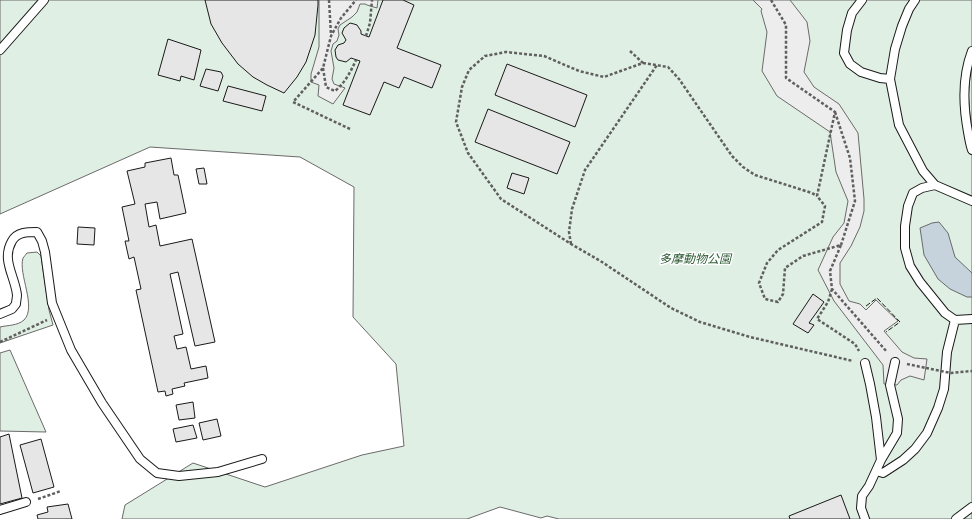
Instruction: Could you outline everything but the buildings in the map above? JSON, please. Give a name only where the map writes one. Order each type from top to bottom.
[{"type":"lane","points":[[0,50],[44,0]]},
{"type":"lane","points":[[862,0],[852,13],[847,30],[844,53],[850,64],[861,72],[880,78],[890,79]]},
{"type":"lane","points":[[915,0],[909,9],[902,26],[895,49],[890,79],[899,125],[923,171],[935,185],[972,201]]},
{"type":"lane","points":[[972,51],[966,71],[964,92],[966,120],[972,150]]},
{"type":"lane","points":[[935,185],[922,188],[913,194],[908,206],[905,226],[905,248],[910,266],[920,282],[945,313],[955,320],[972,320]]},
{"type":"lane","points":[[0,314],[12,309],[16,304],[17,294],[7,257],[9,246],[14,236],[26,231],[36,232],[42,241],[45,252],[52,303],[71,350],[102,403],[140,459],[157,472],[179,476],[218,472],[262,459]]},
{"type":"lane","points":[[876,471],[883,473],[903,460],[915,449],[927,434],[944,389],[947,352],[955,320]]},
{"type":"lane","points":[[865,519],[861,508],[862,496],[869,486],[881,460],[897,433],[898,419],[890,385],[895,362]]},
{"type":"lane","points":[[865,364],[876,417],[881,460]]},
{"type":"lane","points":[[0,510],[26,502]]},
{"type":"lane","points":[[956,519],[972,507]]},
{"type":"path","points":[[329,0],[331,36]]},
{"type":"path","points":[[356,0],[340,18],[331,36],[323,68],[326,87],[335,91],[341,87],[356,60]]},
{"type":"path","points":[[366,36],[370,23],[372,0]]},
{"type":"path","points":[[771,0],[786,24],[786,78],[834,112],[850,158],[855,201],[841,245],[830,271],[832,290],[828,302],[817,319],[855,344],[862,355],[865,364]]},
{"type":"path","points":[[630,51],[643,63]]},
{"type":"path","points":[[841,245],[803,256],[797,260],[786,268],[783,294],[778,302],[765,299],[759,283],[767,263],[778,250],[822,222],[825,206],[817,196],[812,193],[755,175],[743,167],[732,156],[679,79],[668,67],[643,63],[604,77],[579,71],[544,56],[506,52],[485,56],[469,70],[462,87],[456,122],[468,153],[501,199],[602,262],[671,308],[700,322],[750,337],[865,364]]},
{"type":"path","points":[[571,244],[569,232],[572,209],[586,170],[657,65]]},
{"type":"path","points":[[323,68],[292,102],[350,129]]},
{"type":"path","points":[[817,196],[834,112]]},
{"type":"path","points":[[832,290],[895,362],[951,373],[972,371]]},
{"type":"path","points":[[0,342],[58,315]]},
{"type":"path","points":[[26,502],[61,491]]},
{"type":"green space","name":"多摩動物公園","points":[[0,0],[972,0],[972,519],[559,519],[547,516],[541,518],[500,507],[467,519],[122,519],[125,505],[193,463],[265,487],[362,455],[404,446],[396,364],[353,317],[354,187],[300,157],[150,147],[0,214]]},
{"type":"green space","points":[[37,252],[41,256],[49,310],[53,325],[0,343],[0,327],[18,323],[24,320],[27,314],[29,307],[22,265],[23,258],[27,253]]},
{"type":"green space","points":[[10,350],[46,432],[0,431],[0,353]]},
{"type":"shaded area","points":[[319,0],[378,0],[377,8],[360,4],[357,12],[340,25],[338,29],[339,35],[337,41],[333,44],[331,51],[334,68],[332,79],[334,84],[345,88],[333,104],[318,96],[319,85],[311,82],[311,74],[319,47]]},
{"type":"shaded area","points":[[753,0],[790,0],[807,22],[810,41],[804,72],[814,87],[839,104],[858,133],[864,211],[860,227],[851,246],[840,263],[840,284],[849,301],[860,304],[866,310],[876,300],[898,321],[884,331],[902,352],[914,358],[927,359],[924,380],[910,376],[901,380],[897,385],[884,384],[883,365],[834,301],[818,270],[833,237],[844,223],[848,201],[836,172],[830,132],[777,96],[762,71],[767,32],[761,11],[762,9]]},
{"type":"shaded area","points":[[939,222],[948,233],[955,257],[972,273],[972,297],[967,297],[950,289],[938,279],[924,255],[920,228]]},
{"type":"fence","points":[[866,306],[877,298],[900,322],[886,332]]}]
